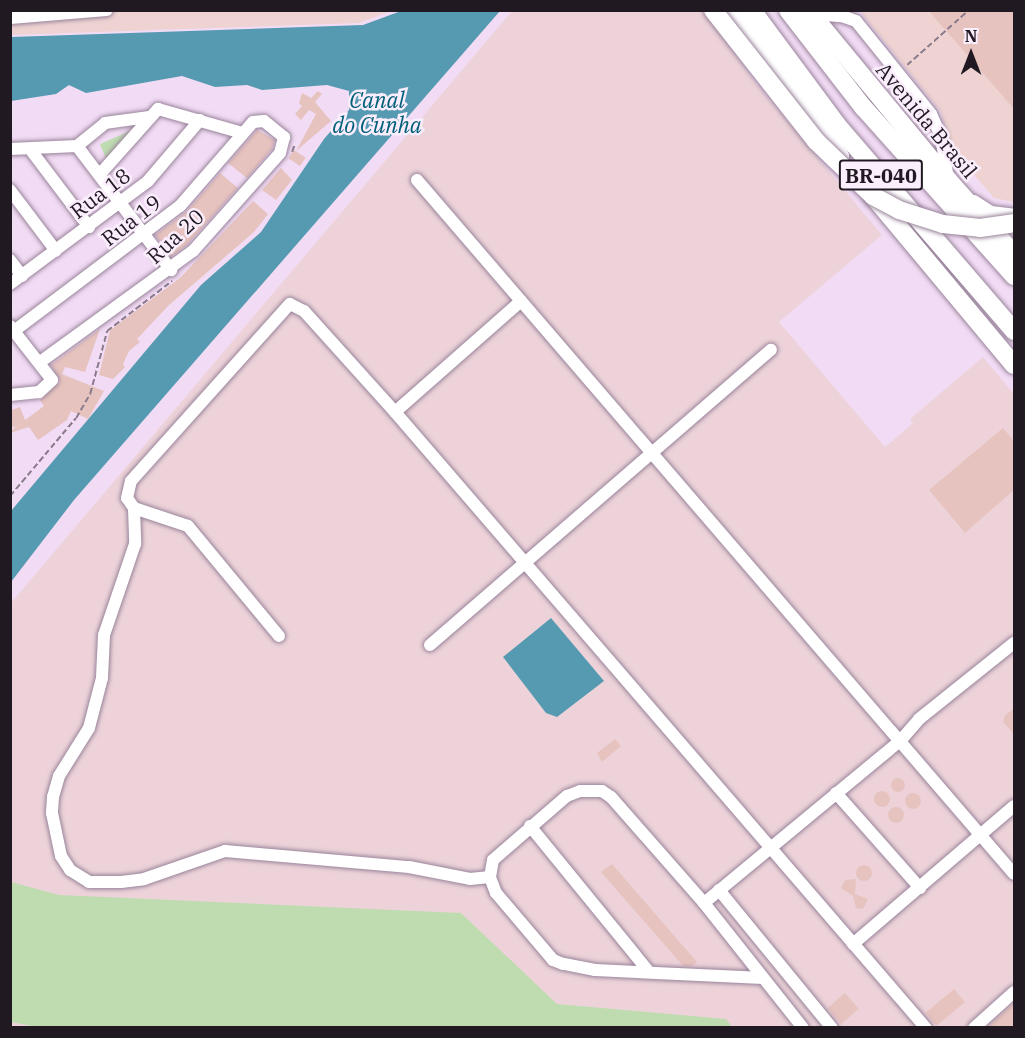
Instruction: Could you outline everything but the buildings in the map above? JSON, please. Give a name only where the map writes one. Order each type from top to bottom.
[{"type":"highway","points":[[713,10],[816,141],[873,196],[899,210],[943,224],[987,227],[1014,223]]},
{"type":"highway","points":[[732,10],[796,101],[1014,365]]},
{"type":"highway","name":"BR-040","points":[[752,10],[837,125],[1014,333]]},
{"type":"highway","name":"Avenida Brasil","points":[[788,10],[863,106],[1014,276]]},
{"type":"highway","name":"Avenida Brasil","points":[[810,12],[949,181],[1014,255]]},
{"type":"highway","points":[[912,244],[1014,333]]},
{"type":"street","points":[[10,18],[107,10]]},
{"type":"street","points":[[810,12],[851,14],[938,124],[949,181],[991,212],[1014,214]]},
{"type":"street","points":[[101,173],[148,117],[161,109],[242,133]]},
{"type":"street","points":[[10,149],[77,146],[105,123],[148,117]]},
{"type":"street","name":"Rua 18","points":[[10,284],[148,181],[200,120]]},
{"type":"street","name":"Rua 20","points":[[39,363],[172,274],[193,251],[285,147],[284,137],[278,131],[264,121],[254,122]]},
{"type":"street","name":"Rua 19","points":[[12,328],[147,234],[180,206],[254,122]]},
{"type":"street","points":[[77,146],[101,173],[147,234],[172,274]]},
{"type":"street","points":[[30,149],[88,227]]},
{"type":"street","points":[[417,180],[1014,874]]},
{"type":"street","points":[[10,190],[56,251]]},
{"type":"street","points":[[10,260],[22,276]]},
{"type":"street","points":[[395,412],[521,301]]},
{"type":"street","points":[[490,877],[470,879],[409,867],[225,851],[132,881],[89,882],[70,870],[61,856],[52,813],[53,796],[59,776],[89,729],[102,678],[104,635],[135,544],[134,508],[127,498],[131,481],[290,304],[304,311],[395,412],[926,1028]]},
{"type":"street","points":[[10,395],[39,392],[52,380],[12,328]]},
{"type":"street","points":[[430,645],[526,565],[652,452],[771,351]]},
{"type":"street","points":[[134,508],[188,526],[279,636]]},
{"type":"street","points":[[704,903],[901,740],[919,719],[1014,643]]},
{"type":"street","points":[[763,978],[576,968],[553,960],[504,905],[490,877],[493,860],[567,796],[580,791],[602,791],[611,796],[704,903],[803,1028]]},
{"type":"street","points":[[836,793],[921,888]]},
{"type":"street","points":[[853,944],[981,837],[1014,806]]},
{"type":"street","points":[[530,826],[649,972]]},
{"type":"street","points":[[719,890],[832,1028]]},
{"type":"street","points":[[974,1028],[1014,992]]},
{"type":"path","points":[[898,73],[969,10]]},
{"type":"path","points":[[290,156],[295,136]]},
{"type":"path","points":[[10,496],[81,410],[94,386],[107,331],[172,274]]},
{"type":"shaded area","points":[[859,10],[1014,11],[1014,202],[994,198],[950,147],[941,112]]},
{"type":"shaded area","points":[[10,11],[391,11],[359,23],[11,35]]},
{"type":"shaded area","points":[[512,11],[705,11],[753,80],[882,235],[779,322],[885,447],[913,423],[910,419],[983,357],[1014,394],[1014,1027],[11,1028],[11,603]]},
{"type":"green space","points":[[132,130],[106,159],[100,144]]},
{"type":"green space","points":[[11,882],[59,895],[461,913],[557,1004],[726,1019],[732,1027],[42,1028],[11,1022]]},
{"type":"water","name":"Canal do Cunha","points":[[401,11],[500,11],[74,500],[11,582],[11,511],[201,285],[261,232],[324,139],[349,110],[349,91],[327,85],[262,90],[247,85],[215,87],[182,76],[86,93],[69,85],[56,94],[11,101],[11,37],[363,25]]},
{"type":"water","points":[[551,618],[604,681],[557,717],[546,713],[503,657]]}]
